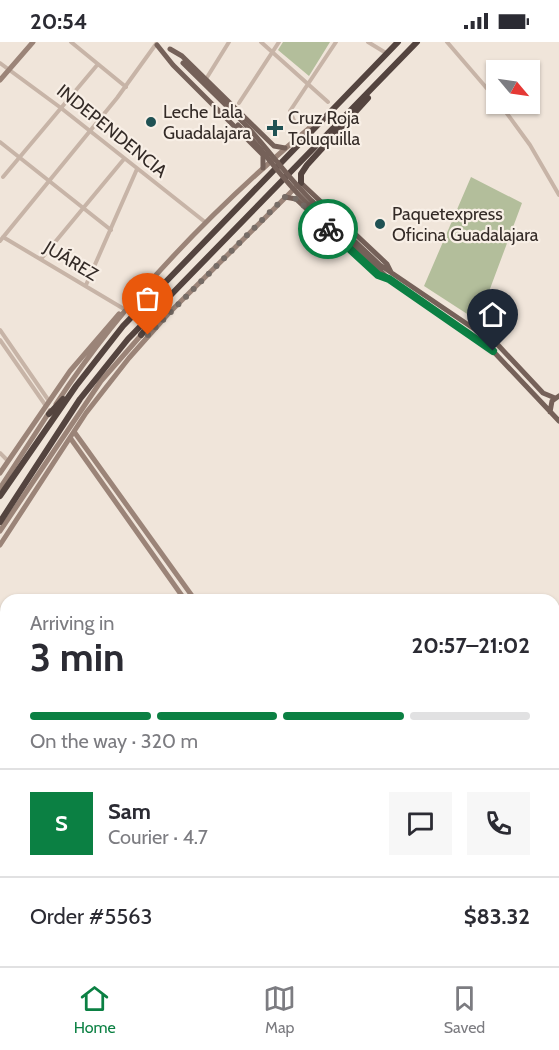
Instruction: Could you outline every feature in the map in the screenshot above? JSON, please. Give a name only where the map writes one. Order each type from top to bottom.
[{"type":"highway","points":[[49,414],[76,386],[151,295],[398,42]]},
{"type":"highway","points":[[0,522],[48,445],[99,374],[128,339],[417,42]]},
{"type":"highway","points":[[301,183],[301,174],[307,165],[368,98],[385,75]]},
{"type":"highway","points":[[141,335],[185,281]]},
{"type":"highway","points":[[0,496],[76,386]]},
{"type":"main road","points":[[164,42],[240,123],[311,204],[391,276],[493,351],[559,421]]},
{"type":"main road","points":[[156,43],[240,123]]},
{"type":"main road","points":[[156,43],[174,65],[255,147],[264,158],[263,168]]},
{"type":"main road","points":[[170,49],[206,79],[276,148],[285,148]]},
{"type":"main road","points":[[240,132],[250,123]]},
{"type":"main road","points":[[255,147],[264,147],[264,137]]},
{"type":"main road","points":[[301,183],[387,264],[391,276]]},
{"type":"main road","points":[[300,202],[302,195],[309,192]]},
{"type":"main road","points":[[285,197],[293,197],[300,202],[378,275],[391,276],[498,345],[543,393],[557,397],[550,404],[550,412]]},
{"type":"street","points":[[0,80],[33,42]]},
{"type":"street","points":[[71,42],[126,87]]},
{"type":"street","points":[[206,79],[229,42]]},
{"type":"street","points":[[261,42],[328,102]]},
{"type":"street","points":[[239,103],[279,42]]},
{"type":"street","points":[[295,123],[290,111],[336,42]]},
{"type":"street","points":[[368,42],[387,53]]},
{"type":"street","points":[[447,42],[486,87]]},
{"type":"street","points":[[2,239],[126,87],[156,43]]},
{"type":"street","name":"INDEPENDENCIA","points":[[0,63],[61,108],[206,223]]},
{"type":"street","points":[[3,177],[98,64]]},
{"type":"street","points":[[507,114],[540,162],[559,195]]},
{"type":"street","points":[[0,473],[47,403],[96,338],[206,223],[285,148],[323,117]]},
{"type":"street","points":[[0,142],[111,230]]},
{"type":"street","points":[[41,259],[124,159]]},
{"type":"street","points":[[86,285],[137,169]]},
{"type":"street","points":[[0,545],[103,389],[168,314],[301,183]]},
{"type":"street","name":"JUÁREZ","points":[[2,239],[41,259],[124,309]]},
{"type":"street","points":[[0,488],[49,414],[137,296]]},
{"type":"street","points":[[0,531],[100,381],[141,335],[168,314]]},
{"type":"street","points":[[1,336],[47,403]]},
{"type":"street","points":[[73,436],[181,594]]},
{"type":"street","points":[[73,436],[191,594]]},
{"type":"street","points":[[0,453],[8,461]]},
{"type":"green space","points":[[283,42],[330,42],[309,76],[278,50]]},
{"type":"green space","points":[[471,177],[522,203],[478,321],[424,286]]},
{"type":"way so far","points":[[148,335],[285,197],[290,196],[297,199],[328,229]]},
{"type":"place","name":"Leche Lala Guadalajara","points":[[151,122]]},
{"type":"place","name":"Cruz Roja Toluquilla","points":[[275,128]]},
{"type":"place","name":"Paquetexpress Oficina Guadalajara","points":[[380,224]]},
{"type":"route","points":[[328,229],[378,275],[389,279],[493,351]]}]
